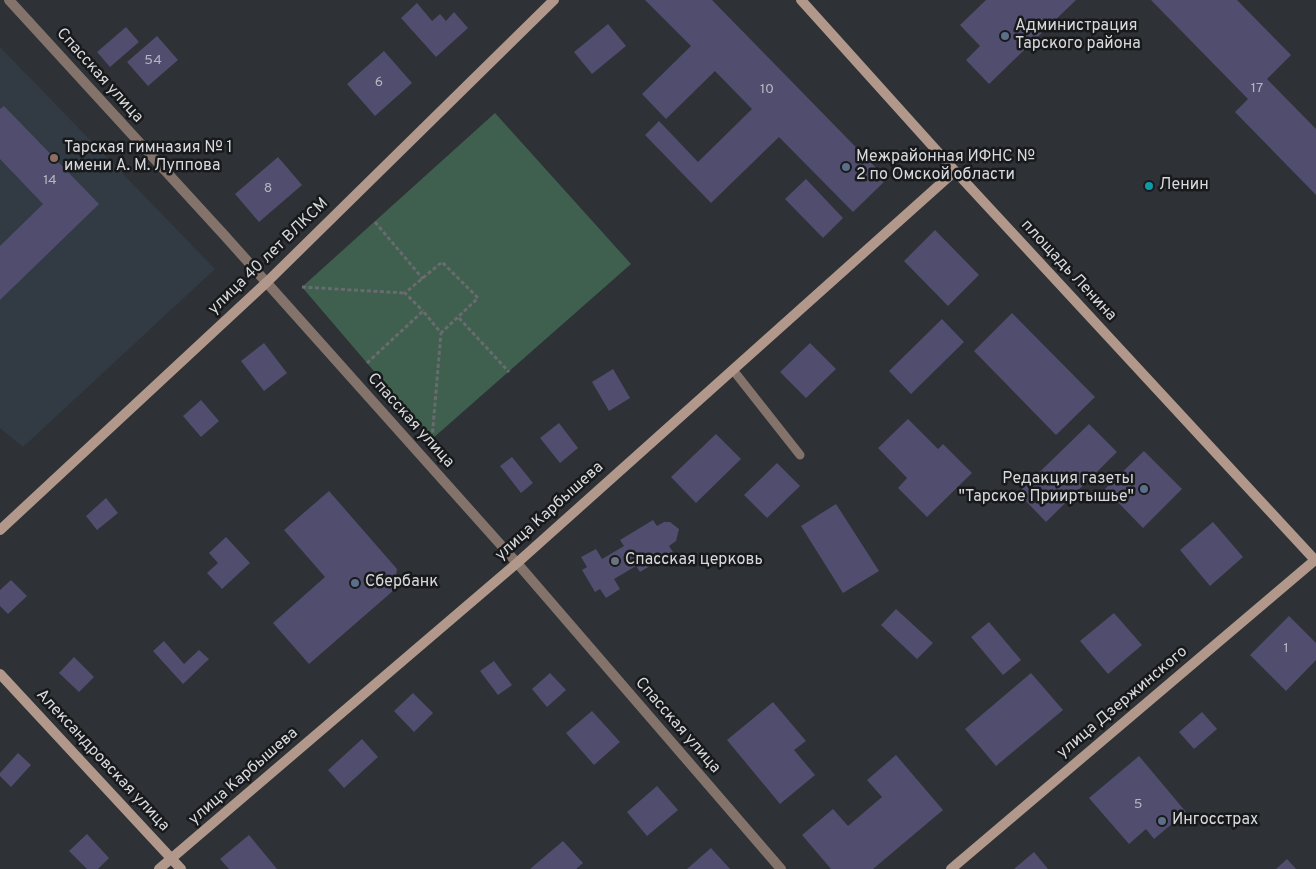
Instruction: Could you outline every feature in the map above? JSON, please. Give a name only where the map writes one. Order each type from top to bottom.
[{"type":"street","name":"Спасская улица","points":[[9,0],[267,282],[517,563],[781,869]]},
{"type":"street","name":"улица 40 лет ВЛКСМ","points":[[0,530],[267,282],[554,0]]},
{"type":"street","name":"площадь Ленина","points":[[801,0],[955,171],[1315,561]]},
{"type":"street","name":"улица Карбышева","points":[[159,869],[517,563],[955,171]]},
{"type":"street","name":"улица Дзержинского","points":[[951,869],[1315,561]]},
{"type":"street","name":"Александровская улица","points":[[0,674],[181,869]]},
{"type":"lane","points":[[733,370],[800,455]]},
{"type":"path","points":[[375,222],[423,279]]},
{"type":"path","points":[[302,287],[405,293],[442,262],[478,298],[441,333],[432,439]]},
{"type":"path","points":[[405,293],[441,333]]},
{"type":"path","points":[[367,363],[423,312]]},
{"type":"path","points":[[459,318],[509,372]]},
{"type":"shaded area","name":"Тарская гимназия № 1 имени А. М. Луппова","points":[[0,47],[215,269],[23,447],[0,428]]},
{"type":"green space","points":[[495,113],[631,264],[432,439],[302,287]]},
{"type":"building","points":[[645,0],[712,0],[887,179],[853,212],[779,137],[711,203],[645,135],[659,121],[698,162],[752,109],[715,71],[666,119],[642,94],[691,46]]},
{"type":"building","name":"Администрация Тарского района","points":[[986,0],[1076,0],[989,84],[966,60],[980,46],[960,25]]},
{"type":"building","points":[[1151,0],[1237,0],[1291,55],[1267,79],[1316,129],[1316,195],[1235,112],[1248,99]]},
{"type":"building","points":[[417,3],[432,21],[440,14],[446,21],[454,12],[468,28],[436,57],[401,18]]},
{"type":"building","points":[[608,24],[626,46],[592,74],[574,52]]},
{"type":"building","points":[[126,27],[139,42],[110,67],[97,52]]},
{"type":"building","points":[[157,36],[178,60],[148,86],[127,62]]},
{"type":"building","points":[[384,51],[412,83],[375,116],[347,84]]},
{"type":"building","points":[[4,106],[99,204],[0,300],[0,246],[43,204],[0,159],[0,109]]},
{"type":"building","points":[[278,157],[302,185],[259,222],[235,194]]},
{"type":"building","points":[[806,179],[843,218],[823,238],[785,199]]},
{"type":"building","points":[[935,230],[979,275],[948,306],[904,261]]},
{"type":"building","points":[[1012,313],[1095,397],[1056,435],[974,351]]},
{"type":"building","points":[[942,319],[964,342],[911,394],[889,371]]},
{"type":"building","points":[[264,343],[287,373],[264,391],[241,361]]},
{"type":"building","points":[[810,343],[836,369],[806,398],[780,372]]},
{"type":"building","points":[[613,369],[630,398],[609,411],[592,382]]},
{"type":"building","points":[[201,400],[219,421],[201,437],[183,416]]},
{"type":"building","points":[[908,419],[938,449],[943,444],[972,473],[927,517],[898,488],[907,478],[878,448]]},
{"type":"building","points":[[559,423],[578,448],[560,463],[540,438]]},
{"type":"building","points":[[1089,424],[1117,452],[1046,522],[1018,493]]},
{"type":"building","points":[[716,434],[741,459],[696,503],[671,477]]},
{"type":"building","name":"Редакция газеты \"Тарское Прииртышье\"","points":[[1144,451],[1182,489],[1143,528],[1105,489]]},
{"type":"building","points":[[512,457],[533,483],[521,493],[500,466]]},
{"type":"building","points":[[777,463],[800,486],[767,518],[744,495]]},
{"type":"building","points":[[329,491],[397,569],[394,590],[309,664],[273,623],[325,577],[284,530]]},
{"type":"building","points":[[106,498],[118,513],[97,530],[86,516]]},
{"type":"building","points":[[836,504],[879,571],[843,593],[801,526]]},
{"type":"building","points":[[653,520],[657,526],[664,522],[670,522],[679,529],[676,541],[669,546],[673,552],[640,572],[636,566],[614,579],[620,589],[606,598],[600,589],[595,592],[582,570],[587,567],[581,557],[596,549],[602,559],[624,546],[620,540]]},
{"type":"building","points":[[1213,522],[1243,557],[1210,586],[1180,550]]},
{"type":"building","points":[[226,537],[250,563],[222,589],[207,573],[218,563],[209,553]]},
{"type":"building","points":[[11,580],[27,596],[8,614],[0,606],[0,590]]},
{"type":"building","points":[[896,609],[933,643],[917,659],[881,625]]},
{"type":"building","points":[[1114,613],[1142,645],[1108,674],[1080,641]]},
{"type":"building","points":[[1289,616],[1316,643],[1316,660],[1286,691],[1250,655]]},
{"type":"building","points":[[989,622],[1021,660],[1003,675],[971,637]]},
{"type":"building","points":[[164,641],[184,664],[199,650],[209,659],[183,684],[153,651]]},
{"type":"building","points":[[74,657],[94,677],[79,692],[59,673]]},
{"type":"building","points":[[494,661],[512,685],[498,695],[480,671]]},
{"type":"building","points":[[550,673],[566,690],[547,707],[532,689]]},
{"type":"building","points":[[1031,673],[1063,710],[996,766],[965,729]]},
{"type":"building","points":[[413,693],[433,713],[414,732],[394,711]]},
{"type":"building","points":[[773,702],[806,741],[794,750],[815,775],[780,804],[727,740]]},
{"type":"building","points":[[592,711],[620,742],[594,765],[566,733]]},
{"type":"building","points":[[1202,712],[1217,729],[1194,749],[1179,732]]},
{"type":"building","points":[[362,739],[378,757],[344,788],[328,770]]},
{"type":"building","points":[[18,753],[31,765],[11,787],[0,776],[0,773]]},
{"type":"building","points":[[896,755],[943,810],[873,869],[831,869],[802,835],[833,809],[848,826],[882,797],[867,780]]},
{"type":"building","points":[[1139,756],[1186,812],[1154,839],[1146,829],[1129,844],[1089,798]]},
{"type":"building","points":[[657,786],[678,810],[647,836],[627,812]]},
{"type":"building","points":[[87,834],[109,858],[98,869],[87,869],[69,851]]},
{"type":"building","points":[[249,835],[277,869],[229,869],[220,859]]},
{"type":"building","points":[[563,841],[583,863],[576,869],[530,869]]},
{"type":"building","points":[[711,848],[730,869],[687,869]]},
{"type":"building","points":[[1034,852],[1048,869],[1014,869]]},
{"type":"building","points":[[1287,859],[1296,869],[1276,869]]},
{"type":"place","name":"Администрация Тарского района","points":[[1005,36]]},
{"type":"place","name":"Тарская гимназия № 1 имени А. М. Луппова","points":[[54,158]]},
{"type":"place","name":"Межрайонная ИФНС № 2 по Омской области","points":[[846,167]]},
{"type":"place","name":"Ленин","points":[[1149,186]]},
{"type":"place","name":"Редакция газеты \"Тарское Прииртышье\"","points":[[1144,489]]},
{"type":"place","name":"Спасская церковь","points":[[615,561]]},
{"type":"place","name":"Сбербанк","points":[[355,583]]},
{"type":"place","name":"Ингосстрах","points":[[1162,821]]}]
